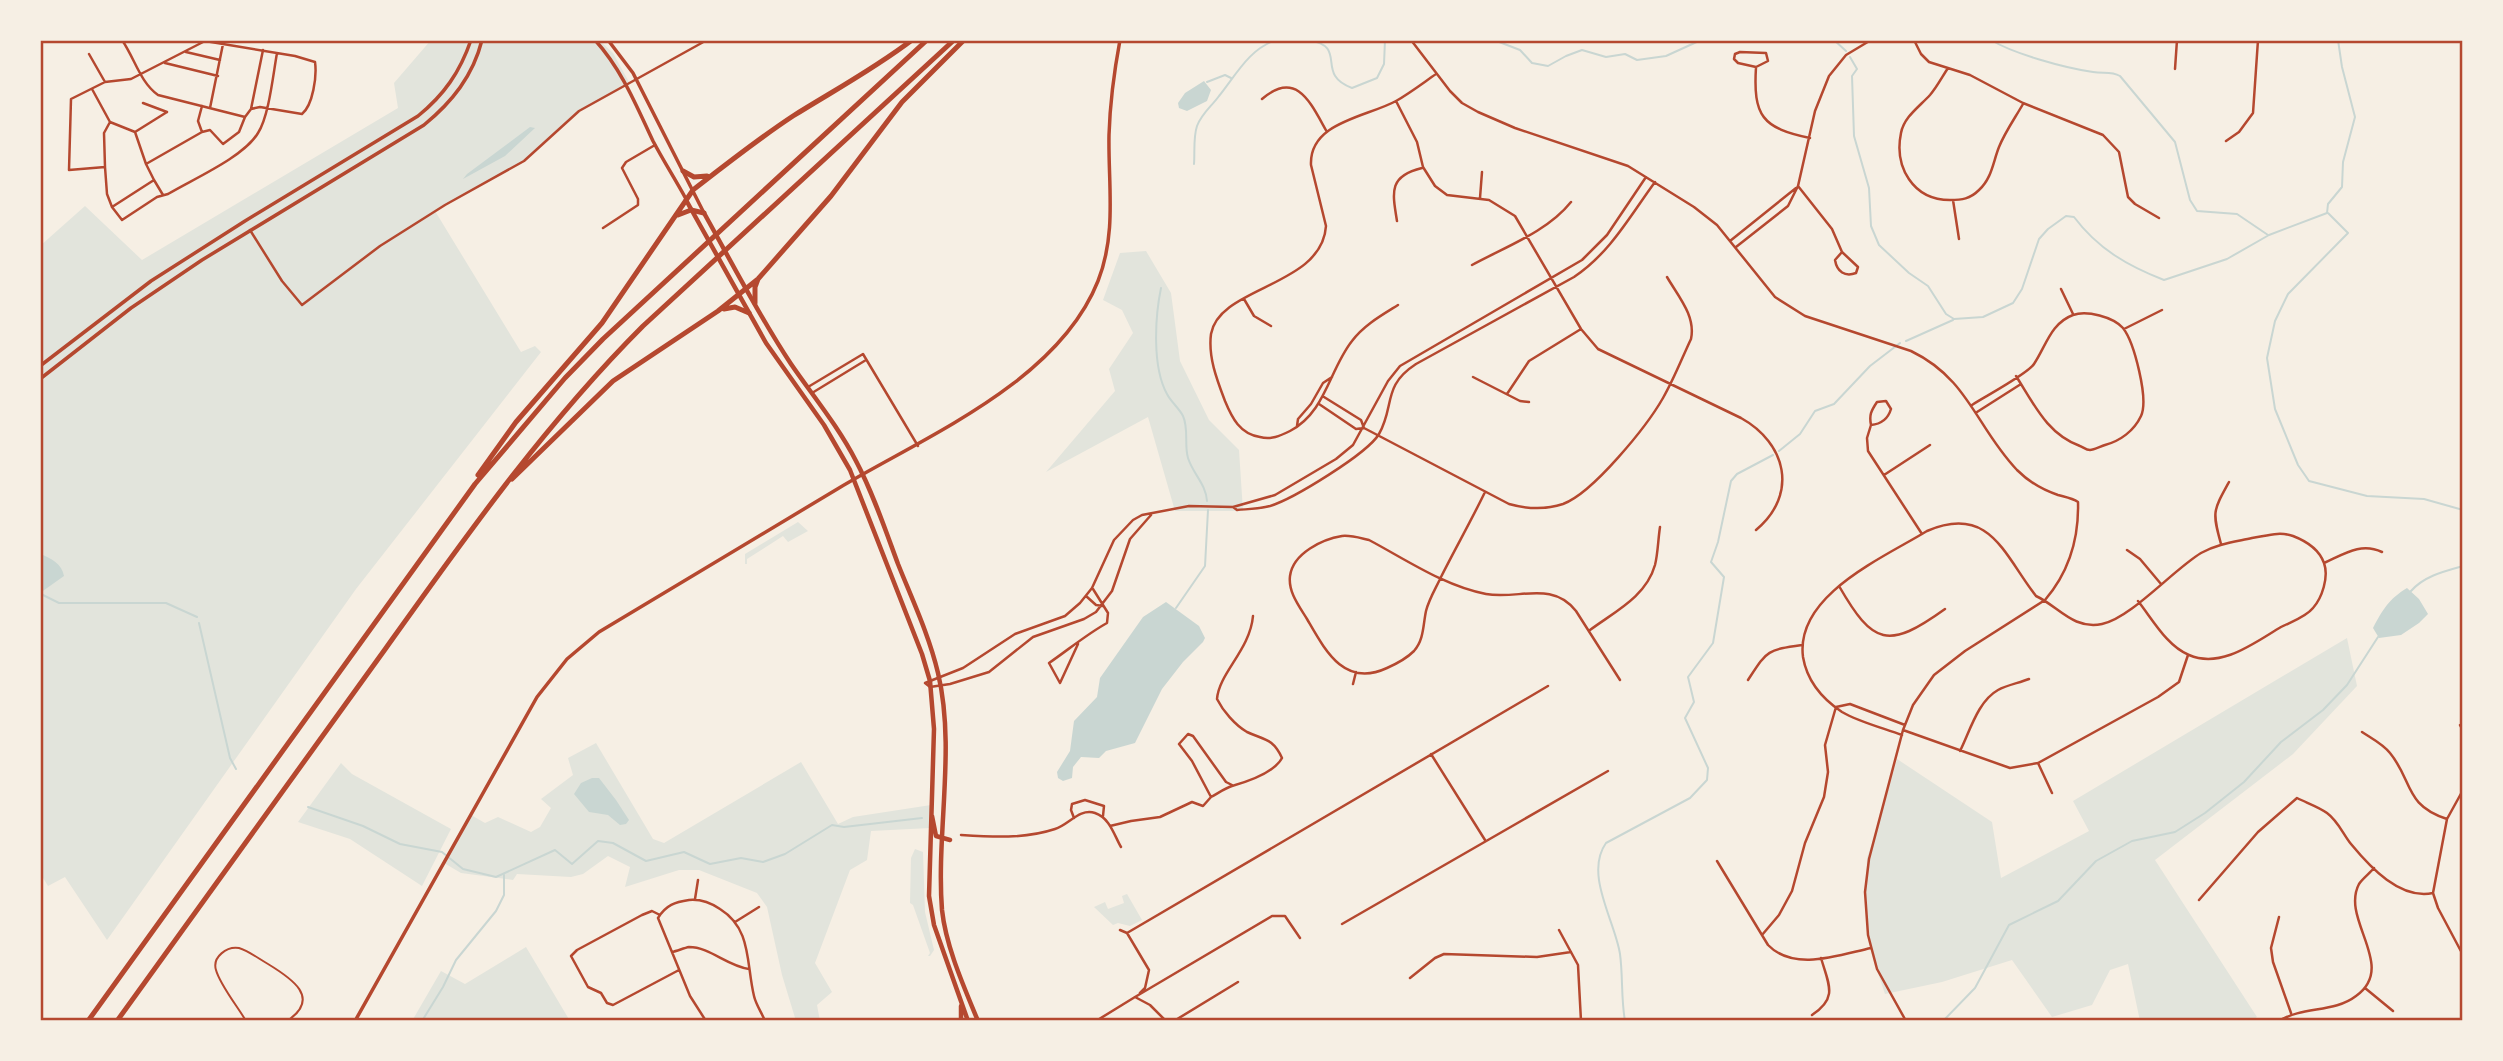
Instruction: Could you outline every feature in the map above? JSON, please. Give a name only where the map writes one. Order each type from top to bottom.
[{"type":"highway","points":[[475,484],[498,446],[602,323],[693,190],[783,124],[870,71],[912,40]]},
{"type":"highway","points":[[88,1021],[475,484],[516,434],[583,359],[927,40]]},
{"type":"highway","points":[[117,1021],[500,491],[550,427],[643,326],[954,40]]},
{"type":"highway","points":[[500,491],[600,392],[637,364],[718,311],[758,279],[841,184],[897,108],[964,40]]},
{"type":"highway","points":[[682,171],[695,177],[710,175]]},
{"type":"highway","points":[[677,215],[691,209],[704,213]]},
{"type":"highway","points":[[755,303],[758,279]]},
{"type":"highway","points":[[718,311],[735,307],[749,313]]},
{"type":"main road","points":[[40,366],[151,281],[418,116],[433,104],[456,77],[471,40]]},
{"type":"main road","points":[[40,379],[131,308],[250,230],[424,125],[440,112],[465,82],[482,40]]},
{"type":"main road","points":[[595,40],[608,55],[627,86],[655,145],[776,359],[824,425],[854,480],[914,632],[930,684],[934,729],[929,896],[934,925],[968,1021]]},
{"type":"main road","points":[[608,40],[637,81],[704,213],[746,288],[779,344],[837,429],[863,475],[929,643],[941,685],[945,780],[941,838],[943,914],[948,939],[980,1021]]},
{"type":"main road","points":[[355,1021],[537,697],[567,659],[599,632],[854,480],[918,446],[968,414],[1039,362],[1076,321],[1099,281],[1110,238],[1111,105],[1120,40]]},
{"type":"main road","points":[[931,812],[934,832],[941,838],[950,839]]},
{"type":"main road","points":[[961,1002],[961,1021]]},
{"type":"street","points":[[122,40],[146,86],[158,95],[245,117]]},
{"type":"street","points":[[250,230],[282,281],[302,305],[380,246],[445,205],[524,161],[579,111],[707,40]]},
{"type":"street","points":[[1411,40],[1462,103],[1484,115],[1628,166],[1694,207],[1717,225],[1774,297],[1790,307],[1805,316],[1911,351],[1927,359],[1958,386],[2001,451],[2019,471],[2043,488],[2075,500],[2078,504],[2078,525],[2070,560],[2053,590],[2045,600],[1965,651],[1934,675],[1913,705],[1903,730],[1869,859],[1865,892],[1866,920],[1877,969],[1906,1021]]},
{"type":"street","points":[[1735,248],[1787,206],[1798,186],[1815,111],[1829,76],[1846,55],[1871,40]]},
{"type":"street","points":[[1914,40],[1920,54],[1929,62],[1970,75],[2023,103],[2103,135],[2119,152],[2128,197],[2158,218]]},
{"type":"street","points":[[2175,69],[2177,40]]},
{"type":"street","points":[[2226,141],[2239,132],[2253,113],[2258,40]]},
{"type":"street","points":[[104,167],[69,170],[71,99],[105,82],[131,79],[205,41],[315,62],[317,73],[308,109],[302,114],[267,108],[251,109]]},
{"type":"street","points":[[210,108],[223,44]]},
{"type":"street","points":[[146,164],[202,132],[210,130],[223,144],[239,132],[251,109],[263,50]]},
{"type":"street","points":[[1740,51],[1766,53],[1768,61],[1756,67],[1738,63],[1734,59],[1735,54],[1740,51]]},
{"type":"street","points":[[186,52],[220,60]]},
{"type":"street","points":[[110,122],[104,133],[107,194],[112,207],[122,220],[245,149],[260,132],[278,53]]},
{"type":"street","points":[[89,54],[105,82]]},
{"type":"street","points":[[165,62],[218,76]]},
{"type":"street","points":[[1756,67],[1755,95],[1758,108],[1768,123],[1781,132],[1810,138]]},
{"type":"street","points":[[1948,68],[1904,124],[1899,147],[1902,167],[1912,186],[1925,196],[1962,201],[1981,188],[1993,167],[1999,146],[2023,103]]},
{"type":"street","points":[[1398,304],[1354,338],[1324,397],[1309,418],[1297,428],[1270,438],[1251,435],[1238,425],[1227,406],[1213,369],[1211,332],[1224,313],[1293,273],[1313,257],[1322,243],[1325,235],[1325,215],[1311,165],[1315,145],[1327,132],[1396,101],[1436,74]]},
{"type":"street","points":[[1262,99],[1273,90],[1285,87],[1296,90],[1303,94],[1327,132]]},
{"type":"street","points":[[92,89],[110,122],[135,132],[146,164],[163,195]]},
{"type":"street","points":[[1396,101],[1417,142],[1423,167],[1435,186],[1447,195],[1489,200],[1515,216],[1581,329],[1593,344],[1605,353],[1755,426],[1771,442],[1781,464],[1781,492],[1775,509],[1756,530]]},
{"type":"street","points":[[135,132],[167,112],[143,103]]},
{"type":"street","points":[[202,106],[198,121],[202,132]]},
{"type":"street","points":[[603,228],[638,205],[622,168],[626,162],[655,145]]},
{"type":"street","points":[[1397,221],[1394,190],[1396,180],[1405,173],[1423,167]]},
{"type":"street","points":[[1480,198],[1482,172]]},
{"type":"street","points":[[930,684],[962,668],[1015,634],[1065,616],[1092,589],[1114,540],[1133,520],[1142,515],[1189,506],[1233,507],[1275,495],[1347,450],[1358,440],[1388,381],[1406,361],[1582,260],[1597,247],[1646,177]]},
{"type":"street","points":[[112,207],[154,180]]},
{"type":"street","points":[[1233,507],[1237,510],[1278,503],[1355,456],[1378,436],[1395,383],[1408,369],[1591,266],[1607,250],[1655,182]]},
{"type":"street","points":[[1730,241],[1798,186]]},
{"type":"street","points":[[1798,186],[1832,229],[1842,252],[1855,262],[1858,267],[1856,273],[1850,275],[1839,272],[1835,261],[1842,252]]},
{"type":"street","points":[[1953,200],[1959,239]]},
{"type":"street","points":[[1472,265],[1555,218],[1571,202]]},
{"type":"street","points":[[1319,404],[1356,429],[1364,428],[1485,492],[1524,508],[1560,505],[1580,495],[1641,430],[1658,407],[1692,339],[1691,319],[1667,277]]},
{"type":"street","points":[[2061,289],[2073,314]]},
{"type":"street","points":[[1244,299],[1254,316],[1271,326]]},
{"type":"street","points":[[2124,329],[2162,310]]},
{"type":"street","points":[[1972,405],[2016,376],[2033,367],[2052,329],[2073,314],[2094,314],[2113,320],[2124,329],[2144,397],[2142,415],[2117,442],[2090,450],[2065,440],[2048,426],[2016,376]]},
{"type":"street","points":[[1507,394],[1529,362],[1581,329]]},
{"type":"street","points":[[808,387],[863,354],[918,446]]},
{"type":"street","points":[[813,393],[866,360]]},
{"type":"street","points":[[1297,428],[1298,419],[1311,404],[1323,383],[1332,377]]},
{"type":"street","points":[[1473,377],[1520,401],[1529,402]]},
{"type":"street","points":[[1976,412],[2021,384]]},
{"type":"street","points":[[1324,397],[1361,421],[1364,428]]},
{"type":"street","points":[[1871,425],[1879,424],[1889,416],[1891,409],[1885,401],[1877,402],[1871,410],[1868,451],[1922,534]]},
{"type":"street","points":[[1884,475],[1930,445]]},
{"type":"street","points":[[2221,544],[2214,520],[2215,506],[2230,482]]},
{"type":"street","points":[[1485,492],[1441,578],[1429,602],[1419,643],[1407,656],[1381,670],[1356,672],[1336,663],[1327,653],[1295,599],[1290,576],[1298,560],[1307,551],[1332,538],[1356,537],[1368,540],[1441,578],[1487,594],[1554,594],[1571,604],[1620,680]]},
{"type":"street","points":[[930,684],[941,685],[967,680],[989,672],[1033,638],[1084,620],[1103,606],[1112,591],[1130,539],[1151,515]]},
{"type":"street","points":[[1902,735],[1843,712],[1819,694],[1805,668],[1802,645],[1811,617],[1822,601],[1839,586],[1941,525],[1967,522],[1981,528],[2002,546],[2018,574],[2036,596],[2045,600],[2068,620],[2101,624],[2120,616],[2138,601],[2200,554],[2221,544],[2283,533],[2303,540],[2314,548],[2324,564],[2321,596],[2311,611],[2234,654],[2207,660],[2188,655],[2172,644],[2138,601]]},
{"type":"street","points":[[1590,630],[1645,588],[1654,568],[1660,527]]},
{"type":"street","points":[[2324,564],[2354,549],[2371,547],[2382,552]]},
{"type":"street","points":[[2127,550],[2140,559],[2161,584]]},
{"type":"street","points":[[1839,586],[1867,628],[1884,637],[1907,631],[1945,609]]},
{"type":"street","points":[[1078,643],[1060,683],[1049,663],[1092,631],[1107,623],[1108,613],[1092,589]]},
{"type":"street","points":[[1086,596],[1096,605],[1103,606]]},
{"type":"street","points":[[1111,826],[1151,820],[1192,802],[1203,806],[1211,797],[1233,785],[1243,784],[1279,764],[1282,758],[1269,740],[1251,734],[1238,725],[1217,699],[1221,685],[1243,650],[1252,628],[1253,616]]},
{"type":"street","points":[[1748,680],[1765,654],[1776,648],[1802,645]]},
{"type":"street","points":[[1903,730],[2010,768],[2038,763],[2158,697],[2179,682],[2188,655]]},
{"type":"street","points":[[1353,684],[1356,672]]},
{"type":"street","points":[[1960,751],[1991,695],[2029,679]]},
{"type":"street","points":[[1128,933],[1549,686]]},
{"type":"street","points":[[1836,707],[1850,704],[1905,724]]},
{"type":"street","points":[[1762,935],[1779,915],[1792,891],[1805,843],[1824,797],[1828,772],[1825,745],[1836,707]]},
{"type":"street","points":[[2459,725],[2463,732]]},
{"type":"street","points":[[2362,732],[2388,750],[2413,797],[2421,806],[2446,819]]},
{"type":"street","points":[[1211,797],[1192,761],[1180,747],[1180,740],[1188,734],[1193,736],[1226,782],[1233,785]]},
{"type":"street","points":[[1431,754],[1485,841]]},
{"type":"street","points":[[2038,763],[2052,793]]},
{"type":"street","points":[[1342,924],[1608,771]]},
{"type":"street","points":[[2463,790],[2446,819],[2432,893],[2463,955]]},
{"type":"street","points":[[2199,900],[2258,832],[2297,799],[2327,813],[2351,844],[2385,879],[2406,891],[2423,895],[2432,893]]},
{"type":"street","points":[[1074,818],[1072,804],[1084,800],[1104,806],[1103,817]]},
{"type":"street","points":[[961,835],[1011,836],[1043,833],[1060,828],[1087,812],[1103,817],[1111,826],[1121,847]]},
{"type":"street","points":[[1717,861],[1768,945],[1778,954],[1794,959],[1821,958],[1871,948]]},
{"type":"street","points":[[2279,1021],[2291,1013],[2343,1005],[2359,994],[2370,980],[2371,954],[2357,918],[2356,899],[2359,884],[2374,868]]},
{"type":"street","points":[[695,899],[698,880]]},
{"type":"street","points":[[706,1021],[690,996],[658,918],[664,908],[677,901],[695,899],[714,905],[735,922],[742,932],[755,1001],[765,1021]]},
{"type":"street","points":[[735,922],[759,907]]},
{"type":"street","points":[[660,915],[652,911],[642,915],[577,950],[571,956],[588,987],[601,993],[607,1003],[613,1005],[679,970]]},
{"type":"street","points":[[1096,1021],[1272,916],[1285,916],[1300,938]]},
{"type":"street","points":[[2279,917],[2271,948],[2273,962],[2291,1013]]},
{"type":"street","points":[[1121,930],[1128,933],[1149,970],[1145,988],[1135,997]]},
{"type":"street","points":[[1559,930],[1578,965],[1581,1021]]},
{"type":"street","points":[[672,952],[688,947],[707,951],[736,967],[750,968]]},
{"type":"street","points":[[1410,978],[1444,954],[1537,957],[1571,952]]},
{"type":"street","points":[[1812,1015],[1825,1006],[1831,991],[1821,958]]},
{"type":"street","points":[[1174,1021],[1238,982]]},
{"type":"street","points":[[2364,988],[2393,1011]]},
{"type":"street","points":[[1135,997],[1150,1005],[1166,1021]]},
{"type":"lane","points":[[246,1021],[216,971],[216,961],[224,952],[234,948],[243,950],[293,980],[303,1004],[300,1012],[287,1021]]},
{"type":"shaded area","points":[[431,40],[599,40],[613,53],[629,82],[579,111],[524,161],[435,211],[521,352],[535,346],[541,352],[356,589],[107,940],[65,877],[48,886],[40,873],[40,246],[85,206],[142,260],[398,108],[394,83]]},
{"type":"shaded area","points":[[1204,81],[1211,90],[1207,101],[1187,111],[1179,108],[1178,103],[1185,93]]},
{"type":"shaded area","points":[[530,127],[535,128],[505,156],[463,179],[467,174]]},
{"type":"shaded area","points":[[1146,251],[1171,293],[1180,361],[1209,420],[1239,450],[1243,511],[1175,511],[1148,417],[1046,472],[1115,391],[1109,369],[1133,333],[1122,310],[1103,300],[1120,253]]},
{"type":"shaded area","points":[[798,522],[808,531],[788,542],[783,536],[747,559],[745,564],[745,554]]},
{"type":"shaded area","points":[[40,554],[55,562],[64,576],[40,593]]},
{"type":"shaded area","points":[[2407,588],[2419,599],[2428,614],[2401,635],[2379,638],[2373,628],[2383,610]]},
{"type":"shaded area","points":[[1166,602],[1199,626],[1205,638],[1203,642],[1162,689],[1135,743],[1106,751],[1099,758],[1081,757],[1073,767],[1072,778],[1063,781],[1058,778],[1057,772],[1070,751],[1074,721],[1097,697],[1100,678],[1143,617]]},
{"type":"shaded area","points":[[2347,638],[2357,686],[2293,754],[2155,860],[2257,1017],[2251,1021],[2140,1021],[2128,964],[2110,970],[2092,1005],[2052,1017],[2012,960],[1942,982],[1885,994],[1871,952],[1865,906],[1867,858],[1897,759],[1992,822],[2001,878],[2089,831],[2073,801]]},
{"type":"shaded area","points":[[596,743],[653,839],[664,843],[801,762],[838,824],[853,817],[931,805],[930,828],[871,831],[867,860],[850,870],[815,963],[832,992],[817,1005],[820,1021],[796,1021],[782,975],[767,907],[757,893],[699,870],[679,870],[625,887],[630,867],[608,856],[583,874],[571,877],[517,874],[513,880],[461,873],[444,863],[471,815],[485,823],[498,817],[531,832],[540,827],[551,808],[541,799],[573,775],[568,758]]},
{"type":"shaded area","points":[[341,763],[352,774],[451,829],[422,886],[350,839],[298,822]]},
{"type":"shaded area","points":[[599,778],[616,800],[629,820],[626,824],[620,825],[608,815],[589,812],[574,794],[581,783]]},
{"type":"shaded area","points":[[915,849],[923,852],[925,912],[934,950],[930,956],[913,905],[910,903],[911,858]]},
{"type":"shaded area","points":[[1127,894],[1142,920],[1130,926],[1118,923],[1113,925],[1094,907],[1105,902],[1108,909],[1124,903],[1122,896]]},
{"type":"shaded area","points":[[526,947],[570,1021],[412,1021],[441,971],[465,984]]},
{"type":"waterway","points":[[1194,164],[1195,135],[1201,117],[1251,56],[1276,40]]},
{"type":"waterway","points":[[1309,40],[1321,43],[1327,48],[1335,76],[1352,88],[1377,78],[1384,64],[1385,40]]},
{"type":"waterway","points":[[1494,40],[1520,50],[1532,63],[1548,66],[1582,50],[1606,57],[1625,54],[1637,60],[1666,56],[1701,40]]},
{"type":"waterway","points":[[1834,40],[1846,51]]},
{"type":"waterway","points":[[1991,40],[2054,64],[2120,76],[2175,142],[2190,200],[2197,211],[2237,214],[2268,235]]},
{"type":"waterway","points":[[2327,213],[2328,204],[2342,187],[2343,162],[2355,117],[2338,40]]},
{"type":"waterway","points":[[1850,57],[1857,69],[1852,76],[1854,136],[1869,188],[1871,226],[1879,245],[1909,273],[1928,286],[1946,314],[1954,319],[1983,317],[2013,303],[2022,289],[2039,239],[2066,216],[2074,217],[2093,238],[2115,255],[2164,280],[2227,259],[2269,235],[2327,213]]},
{"type":"waterway","points":[[1207,82],[1225,75],[1231,78]]},
{"type":"waterway","points":[[2328,213],[2348,233],[2288,294],[2275,321],[2267,358],[2275,409],[2298,465],[2309,481],[2367,496],[2424,499],[2463,510]]},
{"type":"waterway","points":[[1161,288],[1156,327],[1159,370],[1167,394],[1183,416],[1188,458],[1204,489],[1207,501]]},
{"type":"waterway","points":[[1906,341],[1953,320]]},
{"type":"waterway","points":[[1779,451],[1800,434],[1815,411],[1834,404],[1870,366],[1900,343]]},
{"type":"waterway","points":[[1625,1021],[1620,954],[1599,883],[1600,855],[1606,843],[1690,798],[1707,780],[1708,768],[1685,718],[1694,702],[1688,677],[1713,643],[1724,577],[1711,562],[1731,481],[1737,474],[1773,455]]},
{"type":"waterway","points":[[1176,608],[1205,566],[1208,510]]},
{"type":"waterway","points":[[2411,591],[2428,578],[2463,566]]},
{"type":"waterway","points":[[41,594],[59,603],[166,603],[197,617]]},
{"type":"waterway","points":[[199,623],[230,758],[236,769]]},
{"type":"waterway","points":[[1943,1021],[1975,988],[2009,925],[2058,901],[2096,861],[2132,841],[2175,832],[2205,813],[2244,782],[2281,742],[2323,710],[2347,685],[2378,637]]},
{"type":"waterway","points":[[308,807],[363,826],[400,844],[442,852],[463,869],[496,877],[555,850],[572,864],[598,841],[613,843],[646,861],[684,852],[710,864],[741,858],[763,862],[785,854],[832,825],[844,827],[922,818]]},
{"type":"waterway","points":[[422,1021],[456,960],[496,911],[504,895],[504,875]]}]
